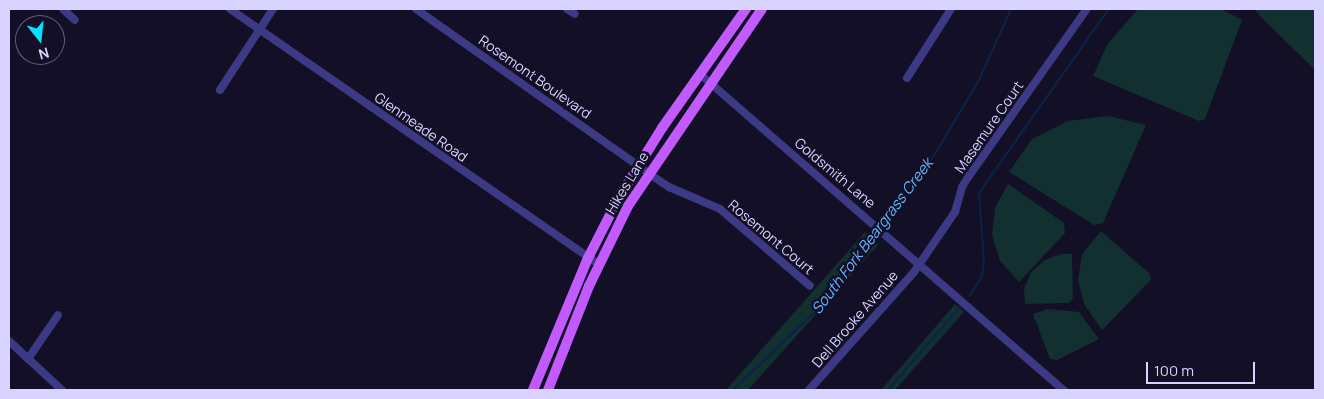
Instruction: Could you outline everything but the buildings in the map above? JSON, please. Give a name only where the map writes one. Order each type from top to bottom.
[{"type":"main road","name":"Hikes Lane","points":[[533,390],[588,258],[638,165],[746,9]]},
{"type":"main road","name":"Hikes Lane","points":[[548,390],[598,264],[648,173],[758,10]]},
{"type":"street","points":[[62,9],[75,20]]},
{"type":"street","name":"Glenmeade Road","points":[[230,9],[598,264]]},
{"type":"street","points":[[220,90],[273,9]]},
{"type":"street","name":"Rosemont Boulevard","points":[[416,9],[638,165]]},
{"type":"street","points":[[567,9],[575,14]]},
{"type":"street","points":[[907,78],[951,9]]},
{"type":"street","name":"Masemure Court","points":[[919,264],[955,212],[962,187],[969,176],[1087,9]]},
{"type":"street","name":"Goldsmith Lane","points":[[701,75],[879,227],[1064,390]]},
{"type":"street","name":"Rosemont Court","points":[[638,165],[669,187],[720,209],[810,286]]},
{"type":"street","name":"Dell Brooke Avenue","points":[[809,390],[919,264]]},
{"type":"street","points":[[28,359],[58,315]]},
{"type":"street","points":[[9,341],[62,390]]},
{"type":"green space","points":[[1138,9],[1221,9],[1242,20],[1205,119],[1199,121],[1093,76],[1107,45]]},
{"type":"green space","points":[[1254,9],[1315,9],[1315,70],[1262,18]]},
{"type":"green space","points":[[1108,116],[1146,125],[1103,223],[1094,225],[1009,172],[1032,139],[1068,121]]},
{"type":"green space","points":[[1008,184],[1064,223],[1065,233],[1019,282],[1000,261],[992,235],[995,208]]},
{"type":"green space","points":[[1101,231],[1150,274],[1151,280],[1102,330],[1084,304],[1078,280],[1082,254]]},
{"type":"green space","points":[[865,232],[878,245],[748,390],[726,390]]},
{"type":"green space","points":[[1061,254],[1072,254],[1073,298],[1069,303],[1025,304],[1024,289],[1031,272],[1045,260]]},
{"type":"green space","points":[[955,304],[964,312],[895,390],[881,390]]},
{"type":"green space","points":[[1048,309],[1079,312],[1099,339],[1057,360],[1050,359],[1033,314]]},
{"type":"waterway","name":"South Fork Beargrass Creek","points":[[882,229],[923,174],[979,80],[1011,9]]},
{"type":"waterway","points":[[969,296],[982,277],[984,263],[979,193],[1109,9]]},
{"type":"waterway","name":"South Fork Beargrass Creek","points":[[733,390],[818,309],[879,233]]},
{"type":"waterway","points":[[888,390],[960,307]]}]
